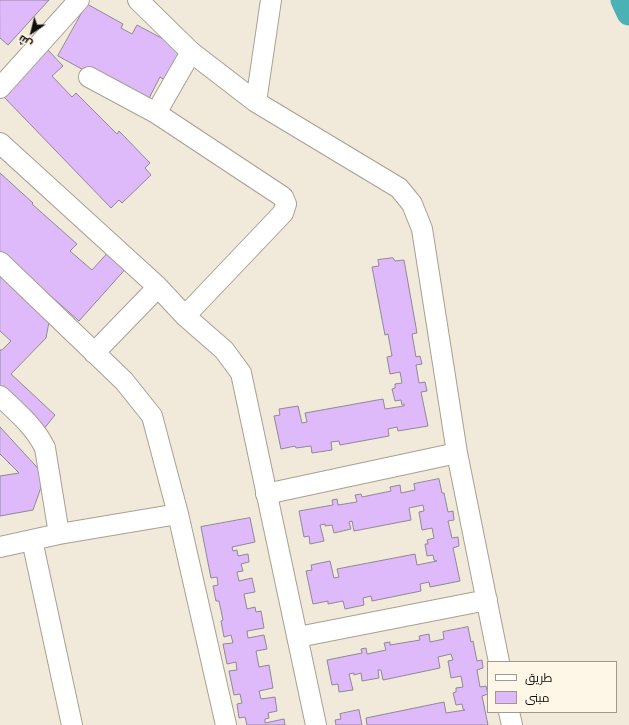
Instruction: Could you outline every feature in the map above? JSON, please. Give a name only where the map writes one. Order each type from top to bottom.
[{"type":"street","points":[[0,88],[79,0]]},
{"type":"street","points":[[138,0],[191,52],[256,102],[399,188],[412,204],[422,229],[457,453],[499,661]]},
{"type":"street","points":[[256,102],[271,0]]},
{"type":"street","points":[[156,113],[191,52]]},
{"type":"street","points":[[89,77],[156,113],[283,197],[286,204],[283,213],[185,316]]},
{"type":"street","points":[[0,143],[158,288],[185,316],[224,350],[241,373],[316,725]]},
{"type":"street","points":[[0,262],[124,381],[152,416],[178,514],[226,725]]},
{"type":"street","points":[[94,353],[158,288]]},
{"type":"street","points":[[0,396],[35,432],[45,448],[60,534]]},
{"type":"street","points":[[266,494],[457,453]]},
{"type":"street","points":[[0,547],[60,534],[178,514]]},
{"type":"street","points":[[32,540],[72,725]]},
{"type":"street","points":[[298,637],[487,600]]},
{"type":"street","points":[[509,713],[512,725]]},
{"type":"building","points":[[0,0],[49,0],[8,45],[0,38]]},
{"type":"building","points":[[87,4],[123,24],[121,28],[132,34],[137,25],[182,49],[165,80],[160,77],[146,104],[58,56]]},
{"type":"building","points":[[48,50],[63,66],[52,76],[72,97],[76,93],[117,134],[119,131],[150,163],[145,168],[151,175],[122,203],[119,200],[111,208],[2,95]]},
{"type":"building","points":[[0,173],[77,244],[70,251],[92,270],[111,249],[129,265],[79,321],[0,251]]},
{"type":"building","points":[[393,258],[395,261],[404,260],[417,333],[412,334],[416,357],[420,356],[422,364],[416,365],[419,383],[425,382],[427,391],[421,392],[428,426],[398,431],[397,427],[388,429],[389,436],[340,445],[339,441],[331,442],[332,450],[312,453],[311,446],[296,448],[295,446],[281,449],[274,416],[280,415],[279,409],[298,406],[302,423],[307,422],[305,413],[383,399],[385,409],[404,406],[404,404],[402,405],[401,400],[395,401],[392,389],[395,388],[395,384],[402,383],[400,372],[390,374],[387,357],[392,356],[388,334],[385,335],[372,267],[379,266],[378,260]]},
{"type":"building","points":[[0,263],[51,311],[46,338],[11,374],[55,415],[43,430],[0,390],[0,350],[2,350],[11,341],[0,331]]},
{"type":"building","points":[[0,427],[45,476],[33,510],[0,516],[0,476],[19,473],[0,454]]},
{"type":"building","points":[[439,479],[448,512],[453,511],[454,520],[448,521],[452,538],[458,537],[459,546],[453,548],[460,581],[430,587],[429,582],[420,584],[421,591],[372,601],[371,596],[363,598],[364,605],[345,609],[343,601],[328,604],[328,601],[313,604],[306,571],[312,570],[311,565],[330,561],[334,578],[339,577],[337,569],[415,554],[417,565],[437,561],[434,560],[433,555],[427,556],[425,544],[428,544],[427,540],[434,538],[432,528],[422,530],[419,512],[424,511],[423,505],[409,508],[411,520],[354,531],[352,521],[349,522],[351,529],[334,533],[332,525],[320,525],[324,541],[310,544],[309,536],[304,537],[299,511],[333,505],[332,500],[337,499],[338,505],[357,502],[355,495],[361,494],[362,497],[391,491],[390,487],[400,485],[401,493],[415,490],[414,484]]},
{"type":"building","points":[[250,518],[255,542],[232,547],[233,551],[237,550],[238,556],[248,554],[249,562],[241,564],[243,571],[237,572],[239,581],[252,578],[255,592],[244,594],[247,609],[255,607],[256,612],[261,611],[264,628],[247,631],[248,638],[264,635],[267,649],[256,651],[259,667],[269,665],[273,688],[259,691],[261,699],[275,697],[277,711],[268,713],[269,718],[265,719],[265,723],[284,719],[285,725],[247,725],[245,717],[239,718],[237,704],[242,703],[240,694],[234,695],[229,671],[237,670],[236,662],[227,664],[223,644],[233,643],[231,635],[224,637],[221,621],[223,620],[219,601],[216,601],[213,586],[218,585],[217,577],[211,578],[201,527]]},
{"type":"building","points":[[468,627],[471,642],[473,641],[477,661],[482,660],[483,668],[477,670],[480,687],[486,686],[487,690],[487,694],[482,696],[488,725],[367,725],[366,718],[444,702],[446,713],[465,710],[463,709],[462,704],[456,705],[453,693],[456,692],[456,688],[463,687],[461,676],[451,678],[448,661],[453,660],[451,654],[438,657],[440,668],[383,680],[381,670],[378,670],[379,678],[362,681],[361,673],[354,675],[354,673],[349,674],[353,690],[339,692],[338,684],[332,685],[327,660],[362,653],[361,649],[366,648],[367,654],[386,650],[384,643],[390,642],[390,645],[420,640],[419,636],[429,634],[430,642],[444,639],[443,632]]},
{"type":"building","points":[[359,710],[362,725],[336,725],[335,720],[341,719],[340,714]]},
{"type":"waterway","points":[[623,0],[629,13]]}]
